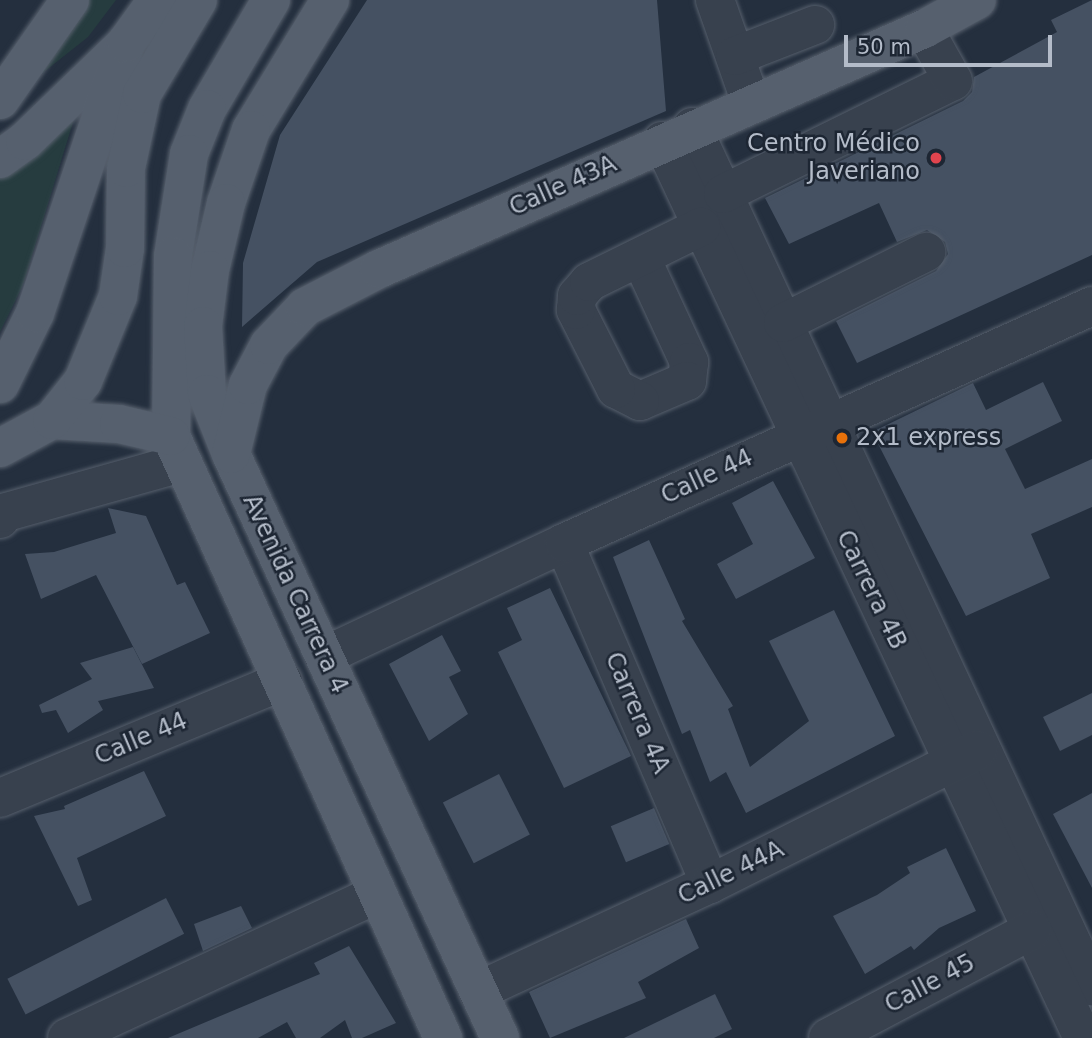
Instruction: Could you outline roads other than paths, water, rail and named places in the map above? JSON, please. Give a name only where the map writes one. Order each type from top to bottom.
[{"type":"main road","points":[[0,100],[70,0]]},
{"type":"main road","points":[[0,159],[25,141],[113,54],[157,0]]},
{"type":"main road","points":[[2,447],[52,420],[83,381],[118,296],[125,248],[126,168],[142,94],[198,0]]},
{"type":"main road","name":"Avenida Carrera 4","points":[[271,0],[207,108],[189,154],[173,256],[176,449],[443,1038]]},
{"type":"main road","name":"Avenida Carrera 4","points":[[330,0],[251,131],[220,230],[203,326],[207,394],[231,454],[500,1038]]},
{"type":"main road","name":"Calle 43A","points":[[231,454],[248,385],[269,345],[305,307],[379,269],[677,134],[924,29],[977,0]]},
{"type":"main road","points":[[0,384],[35,313],[113,54]]},
{"type":"main road","points":[[52,420],[119,424],[176,449]]},
{"type":"street","points":[[715,0],[751,103]]},
{"type":"street","points":[[735,57],[811,13],[830,67]]},
{"type":"street","points":[[723,194],[953,80],[924,29]]},
{"type":"street","name":"Carrera 4B","points":[[677,134],[723,194],[783,323],[813,429]]},
{"type":"street","name":"Carrera 4B","points":[[677,134],[701,227],[813,429],[968,756],[1092,986]]},
{"type":"street","points":[[641,258],[701,227]]},
{"type":"street","points":[[783,323],[926,252]]},
{"type":"street","name":"Calle 44","points":[[324,656],[813,429],[1092,306]]},
{"type":"street","points":[[2,516],[176,449]]},
{"type":"street","name":"Carrera 4A","points":[[564,543],[710,884]]},
{"type":"street","name":"Calle 44","points":[[0,798],[283,681]]},
{"type":"street","name":"Carrera 4B","points":[[968,756],[1032,930],[1083,1038]]},
{"type":"street","name":"Calle 44A","points":[[478,991],[710,884],[968,756]]},
{"type":"street","points":[[67,1038],[377,894]]},
{"type":"street","name":"Calle 45","points":[[828,1038],[1032,930]]},
{"type":"place","name":"Centro Médico Javeriano","points":[[936,158]]},
{"type":"place","name":"2x1 express","points":[[842,438]]}]
